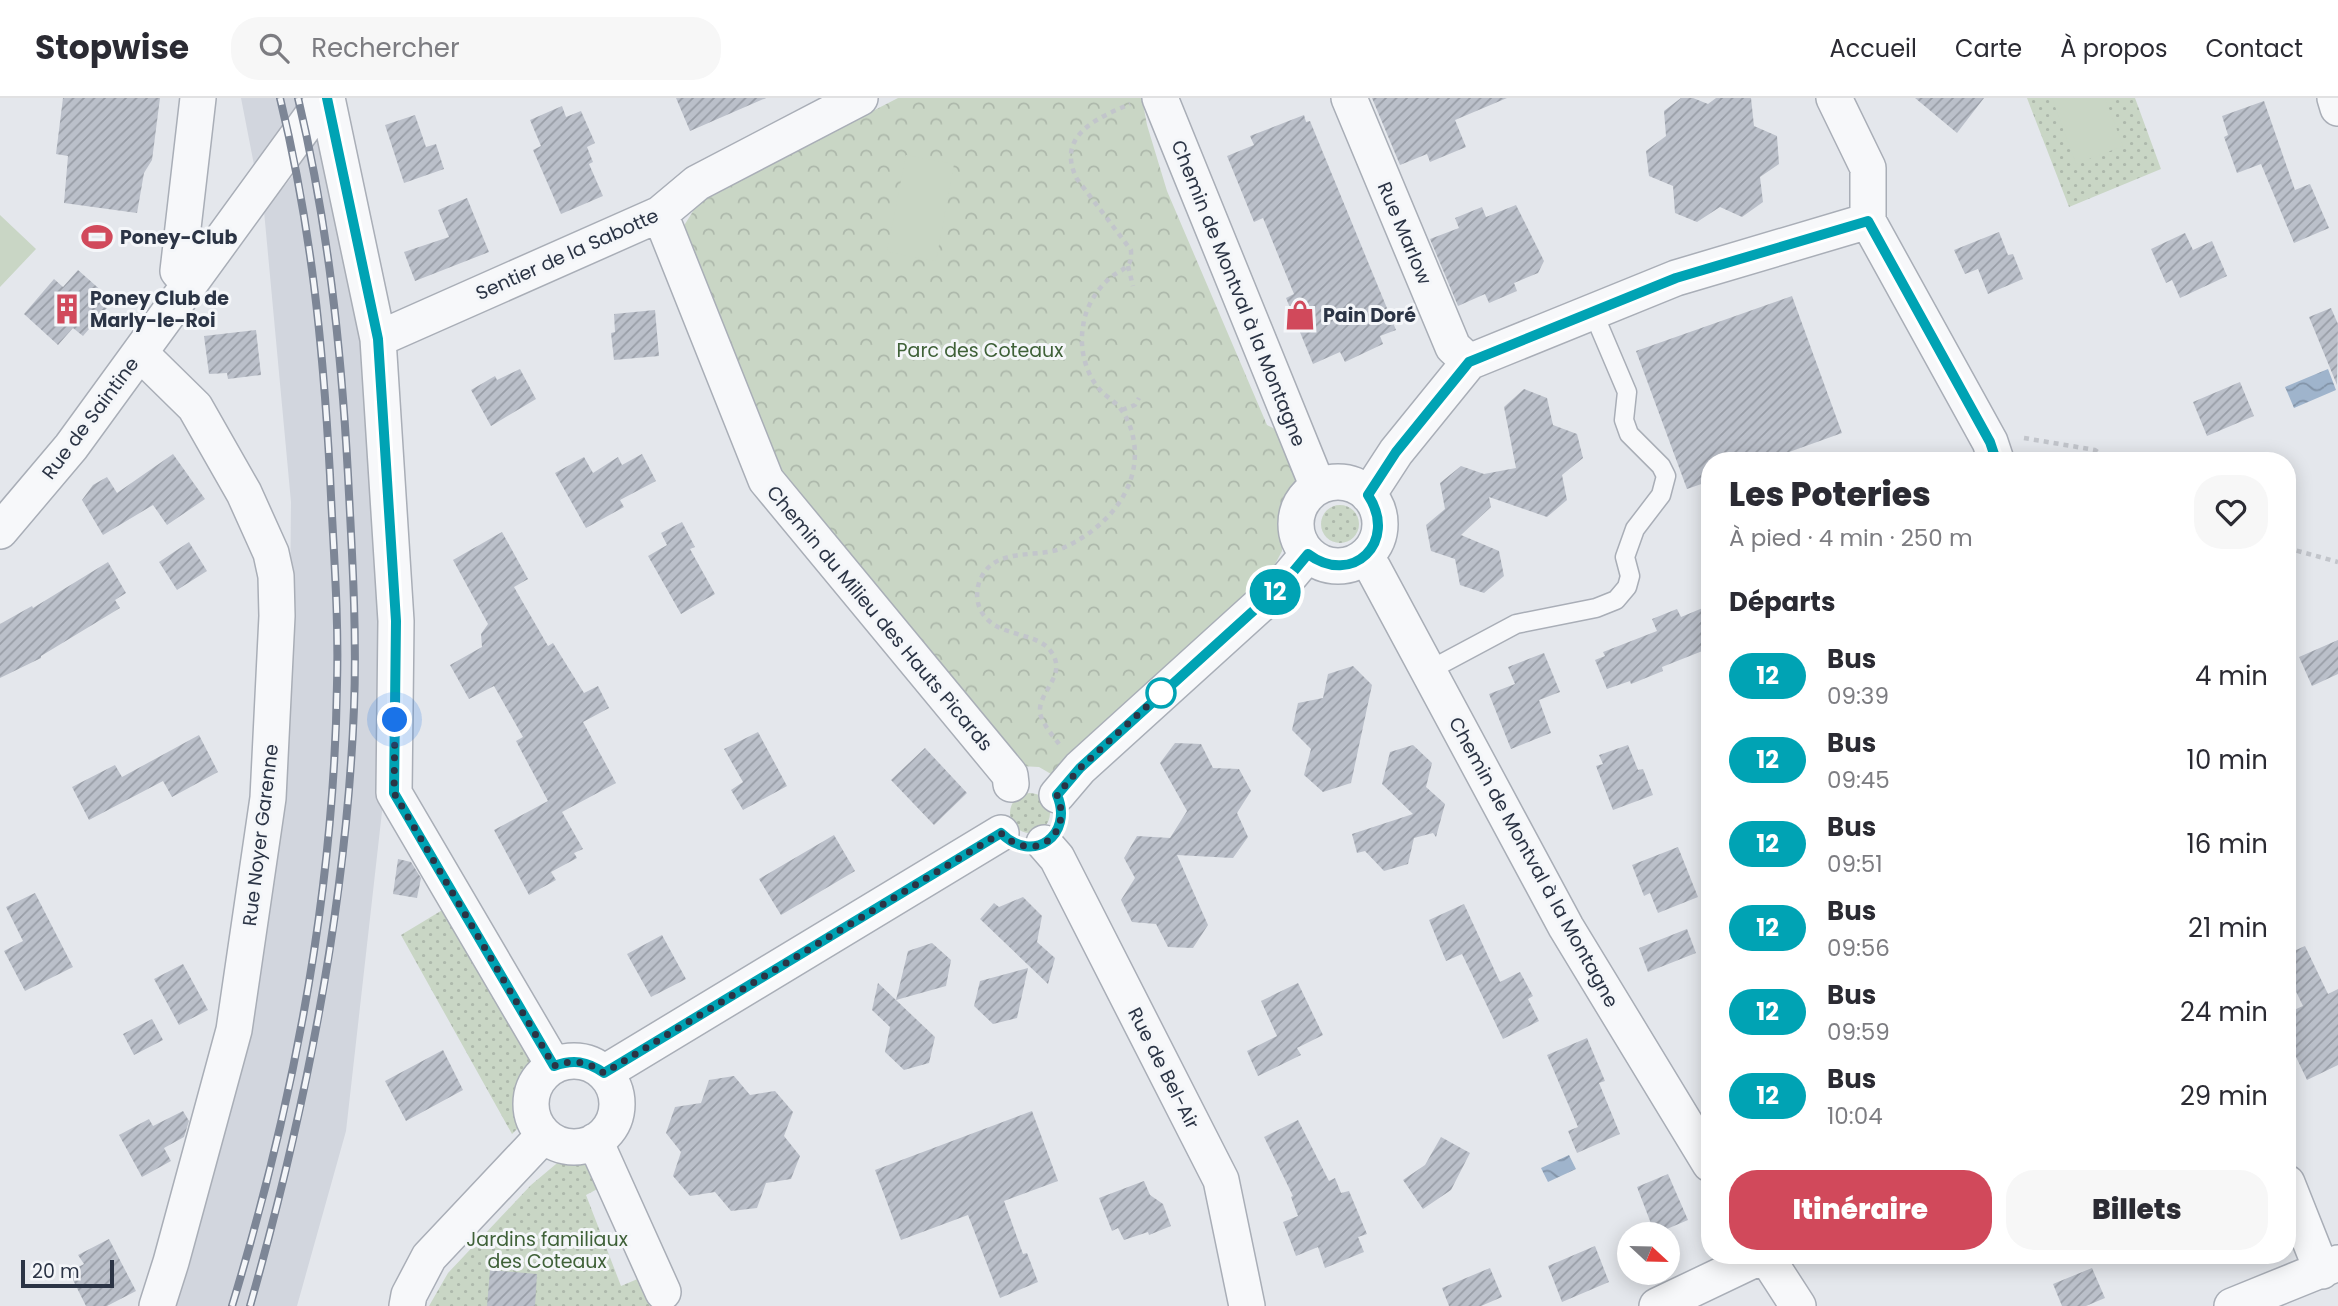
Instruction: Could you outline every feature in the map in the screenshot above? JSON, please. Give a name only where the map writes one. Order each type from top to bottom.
[{"type":"street","points":[[188,283],[178,271],[198,98]]},
{"type":"street","points":[[326,98],[378,339],[396,621],[394,793],[554,1066]]},
{"type":"street","name":"Rue de Saintine","points":[[0,531],[71,447],[188,283],[326,98]]},
{"type":"street","name":"Sentier de la Sabotte","points":[[378,339],[660,214],[697,183],[860,98]]},
{"type":"street","name":"Rue Marlow","points":[[1349,98],[1453,347],[1469,362]]},
{"type":"street","points":[[1834,98],[1868,168],[1868,221],[1993,451]]},
{"type":"street","points":[[2334,98],[2338,108]]},
{"type":"street","name":"Chemin de Montval à la Montagne","points":[[1146,100],[1318,487]]},
{"type":"street","name":"Chemin du Milieu des Hauts Picards","points":[[660,214],[766,480],[1010,775],[1011,784]]},
{"type":"street","points":[[1368,495],[1396,452],[1469,362],[1676,278],[1868,221]]},
{"type":"street","name":"Rue Noyer Garenne","points":[[140,353],[195,407],[244,493],[271,553],[276,576],[277,616],[268,798],[234,1030],[157,1306]]},
{"type":"street","points":[[1344,483],[1357,487],[1368,495],[1376,507],[1379,534],[1373,547],[1363,558],[1341,566],[1318,561],[1308,554],[1300,544],[1296,518],[1307,495],[1318,487],[1344,483]]},
{"type":"street","points":[[1057,795],[1080,768],[1283,584],[1308,554]]},
{"type":"street","name":"Chemin de Montval à la Montagne","points":[[1363,558],[1373,568],[1566,927],[1701,1149]]},
{"type":"street","points":[[1031,779],[1041,782],[1057,795],[1062,817],[1060,827],[1044,843],[1036,846],[1017,845],[1001,833],[995,813],[1002,792],[1011,784],[1031,779]]},
{"type":"street","points":[[604,1073],[1001,833]]},
{"type":"street","name":"Rue de Bel-Air","points":[[1044,843],[1057,858],[1221,1180],[1247,1306]]},
{"type":"street","points":[[580,1061],[593,1065],[604,1073],[612,1084],[617,1110],[612,1122],[595,1142],[568,1147],[555,1143],[544,1135],[531,1111],[535,1085],[543,1074],[554,1066],[580,1061]]},
{"type":"street","points":[[407,1306],[429,1257],[544,1135]]},
{"type":"street","points":[[595,1142],[663,1292]]},
{"type":"street","points":[[2232,1306],[2330,1267],[2296,1201]]},
{"type":"street","points":[[1657,1306],[1746,1264]]},
{"type":"street","points":[[1771,1264],[1798,1306]]},
{"type":"lane","points":[[1428,671],[1516,624],[1596,608],[1616,600],[1627,587],[1630,576],[1625,557],[1634,529],[1661,495],[1666,477],[1661,466],[1629,434],[1624,420],[1626,392],[1593,312]]},
{"type":"path","points":[[1080,768],[1058,742],[1041,715],[1041,704],[1056,674],[1052,653],[1039,642],[991,623],[981,612],[977,594],[983,573],[1000,559],[1064,548],[1089,533],[1120,503],[1130,482],[1135,456],[1133,438],[1122,410],[1092,377],[1084,356],[1082,339],[1084,318],[1095,294],[1128,265],[1131,257],[1129,246],[1077,180],[1071,155],[1074,142],[1085,127],[1146,100]]},
{"type":"path","points":[[1128,265],[1133,286]]},
{"type":"path","points":[[1122,410],[1135,405],[1139,398]]},
{"type":"path","points":[[1993,451],[2009,435],[2098,452]]},
{"type":"path","points":[[2296,550],[2338,562]]},
{"type":"shaded area","points":[[241,98],[317,98],[378,339],[391,732],[346,1131],[297,1306],[174,1306],[189,1268],[241,1060],[289,716],[291,502],[264,211],[295,173],[283,134],[255,170]]},
{"type":"green space","name":"Parc des Coteaux","points":[[898,98],[1142,98],[1147,125],[1167,191],[1267,425],[1281,432],[1297,480],[1283,511],[1282,551],[1272,570],[1058,778],[1039,767],[1020,766],[776,471],[680,232],[700,200]]},
{"type":"green space","points":[[2027,98],[2135,98],[2161,169],[2069,207]]},
{"type":"green space","points":[[2052,98],[2105,98],[2123,146],[2076,164]]},
{"type":"green space","points":[[906,155],[954,164],[936,261],[887,252]]},
{"type":"green space","points":[[0,215],[36,249],[0,287]]},
{"type":"green space","points":[[1340,505],[1354,510],[1359,524],[1354,538],[1340,543],[1326,538],[1321,524],[1326,510]]},
{"type":"green space","points":[[1030,793],[1044,799],[1050,813],[1044,827],[1030,833],[1016,827],[1010,813],[1016,799]]},
{"type":"green space","points":[[449,906],[538,1065],[527,1098],[526,1120],[512,1134],[401,935]]},
{"type":"green space","name":"Jardins familiaux des Coteaux","points":[[568,1154],[588,1158],[605,1185],[586,1195],[621,1286],[647,1275],[661,1306],[429,1306],[448,1273],[531,1185]]},
{"type":"water","points":[[2328,369],[2336,390],[2294,408],[2285,387]]},
{"type":"water","points":[[1569,1155],[1576,1169],[1548,1182],[1541,1168]]},
{"type":"building","points":[[63,98],[160,98],[152,160],[144,173],[137,213],[64,203],[68,156],[56,154]]},
{"type":"building","points":[[676,98],[766,98],[690,131]]},
{"type":"building","points":[[1372,98],[1507,98],[1455,120],[1466,147],[1430,162],[1427,154],[1400,165]]},
{"type":"building","points":[[1681,98],[1693,98],[1708,104],[1716,98],[1751,98],[1754,126],[1777,136],[1779,164],[1760,177],[1763,202],[1742,217],[1720,207],[1697,222],[1675,213],[1673,186],[1649,176],[1646,151],[1666,136],[1664,111]]},
{"type":"building","points":[[1915,98],[1984,98],[1957,133]]},
{"type":"building","points":[[2264,101],[2295,190],[2310,184],[2329,228],[2294,243],[2261,164],[2237,173],[2224,137],[2228,135],[2222,116]]},
{"type":"building","points":[[562,106],[566,117],[581,111],[595,143],[587,147],[593,162],[589,164],[603,196],[561,214],[533,150],[541,146],[530,120]]},
{"type":"building","points":[[415,115],[426,147],[436,144],[444,169],[404,183],[385,125]]},
{"type":"building","points":[[1304,115],[1306,122],[1310,121],[1396,330],[1380,336],[1383,344],[1345,362],[1340,352],[1313,364],[1286,298],[1294,294],[1263,218],[1254,222],[1227,156],[1254,145],[1250,136]]},
{"type":"building","points":[[467,198],[489,252],[415,281],[404,252],[449,237],[438,210]]},
{"type":"building","points":[[1516,205],[1544,261],[1538,273],[1514,283],[1517,291],[1489,303],[1485,294],[1458,306],[1430,239],[1459,228],[1455,218],[1482,207],[1486,217]]},
{"type":"building","points":[[1999,232],[2008,255],[2013,254],[2023,279],[1988,294],[1978,269],[1965,274],[1954,250]]},
{"type":"building","points":[[2185,233],[2193,250],[2212,241],[2227,276],[2180,298],[2172,280],[2166,283],[2151,249]]},
{"type":"building","name":"Poney Club de Marly-le-Roi","points":[[78,270],[113,301],[83,336],[73,328],[58,345],[24,314],[54,279],[63,287]]},
{"type":"building","points":[[1792,296],[1842,433],[1789,452],[1701,452],[1701,484],[1687,489],[1636,351]]},
{"type":"building","points":[[2331,308],[2338,324],[2337,385],[2309,317]]},
{"type":"building","points":[[655,310],[659,356],[614,360],[611,333],[615,332],[614,314]]},
{"type":"building","points":[[256,330],[261,375],[228,379],[227,373],[209,374],[204,336]]},
{"type":"building","points":[[520,369],[536,399],[491,426],[471,390],[495,376],[497,380]]},
{"type":"building","points":[[2240,382],[2254,416],[2207,436],[2193,402]]},
{"type":"building","points":[[1524,389],[1547,398],[1553,425],[1577,434],[1583,458],[1562,475],[1567,500],[1547,517],[1489,497],[1491,507],[1461,535],[1499,551],[1504,576],[1484,593],[1460,585],[1455,559],[1431,551],[1426,525],[1445,509],[1440,483],[1461,466],[1484,474],[1516,468],[1504,407]]},
{"type":"building","points":[[173,454],[205,499],[167,525],[153,505],[103,535],[82,500],[93,485],[107,477],[117,493]]},
{"type":"building","points":[[642,454],[656,481],[620,500],[624,507],[586,528],[555,473],[584,457],[593,473],[618,457],[622,465]]},
{"type":"building","points":[[682,522],[695,547],[690,549],[715,594],[681,614],[648,556],[667,545],[661,533]]},
{"type":"building","points":[[502,532],[528,579],[514,587],[548,646],[553,643],[584,693],[598,686],[609,708],[583,722],[616,783],[562,812],[583,849],[574,853],[577,858],[551,872],[556,880],[529,895],[494,830],[548,801],[516,741],[523,737],[494,686],[469,699],[450,665],[482,647],[481,634],[488,624],[453,560]]},
{"type":"building","points":[[189,542],[207,571],[177,590],[159,562]]},
{"type":"building","points":[[108,562],[126,593],[115,600],[120,608],[41,658],[0,678],[0,624],[32,606],[33,608]]},
{"type":"building","points":[[1677,609],[1681,617],[1701,609],[1701,652],[1662,667],[1663,671],[1631,684],[1630,681],[1607,689],[1595,660],[1605,656],[1603,652],[1657,631],[1652,619]]},
{"type":"building","points":[[2338,640],[2338,674],[2312,686],[2299,657]]},
{"type":"building","points":[[1544,653],[1560,692],[1539,700],[1551,733],[1511,749],[1489,694],[1515,684],[1508,667]]},
{"type":"building","points":[[1353,666],[1372,685],[1351,783],[1323,792],[1304,775],[1311,749],[1292,730],[1298,703],[1323,698],[1328,674]]},
{"type":"building","points":[[758,732],[787,786],[743,810],[731,790],[743,782],[724,749]]},
{"type":"building","points":[[199,735],[218,772],[172,797],[163,781],[89,820],[72,787],[115,765],[122,777]]},
{"type":"building","points":[[1175,743],[1201,744],[1213,768],[1239,769],[1251,791],[1237,813],[1248,837],[1233,858],[1177,855],[1208,925],[1193,948],[1168,947],[1156,924],[1132,922],[1121,900],[1135,878],[1124,858],[1137,836],[1170,838],[1187,811],[1160,763]]},
{"type":"building","points":[[1413,745],[1432,763],[1426,787],[1445,804],[1436,837],[1433,833],[1414,838],[1408,864],[1384,871],[1365,851],[1357,853],[1352,834],[1413,814],[1382,784],[1390,752]]},
{"type":"building","points":[[1628,745],[1638,770],[1643,769],[1653,795],[1613,810],[1596,766],[1603,764],[1599,755]]},
{"type":"building","points":[[925,748],[967,793],[934,825],[891,780]]},
{"type":"building","points":[[834,835],[855,871],[781,915],[759,879]]},
{"type":"building","points":[[1678,847],[1698,897],[1658,913],[1650,893],[1644,896],[1632,865]]},
{"type":"building","points":[[398,859],[411,862],[421,878],[417,898],[393,894]]},
{"type":"building","points":[[35,893],[73,967],[25,991],[4,951],[23,941],[6,907]]},
{"type":"building","points":[[1023,897],[1042,916],[1037,942],[1055,958],[1048,984],[980,919],[994,903],[999,907]]},
{"type":"building","points":[[1464,904],[1500,982],[1520,972],[1533,996],[1528,999],[1539,1021],[1503,1039],[1462,954],[1446,961],[1429,920]]},
{"type":"building","points":[[1687,929],[1696,953],[1648,972],[1639,948]]},
{"type":"building","points":[[662,935],[686,979],[651,997],[627,954]]},
{"type":"building","points":[[932,943],[951,960],[946,986],[896,1000],[908,951]]},
{"type":"building","points":[[2305,946],[2328,994],[2338,989],[2338,1065],[2307,1080],[2296,1057],[2296,1009],[2303,1006],[2296,992],[2296,950]]},
{"type":"building","points":[[183,964],[208,1010],[179,1025],[154,979]]},
{"type":"building","points":[[1028,968],[1017,1018],[993,1024],[974,1006],[980,981]]},
{"type":"building","points":[[878,983],[935,1037],[929,1063],[904,1070],[885,1052],[890,1027],[872,1010]]},
{"type":"building","points":[[1298,983],[1323,1035],[1297,1048],[1301,1055],[1258,1076],[1247,1051],[1277,1036],[1261,1001]]},
{"type":"building","points":[[152,1019],[163,1040],[134,1055],[123,1034]]},
{"type":"building","points":[[1587,1038],[1605,1081],[1599,1083],[1620,1134],[1577,1153],[1568,1131],[1578,1127],[1547,1055]]},
{"type":"building","points":[[443,1050],[463,1090],[406,1121],[385,1081]]},
{"type":"building","points":[[734,1076],[750,1095],[775,1091],[793,1112],[784,1136],[800,1156],[791,1179],[766,1183],[757,1208],[731,1211],[715,1192],[690,1196],[673,1176],[681,1152],[666,1133],[675,1107],[701,1103],[709,1080]]},
{"type":"building","points":[[183,1111],[189,1121],[184,1137],[164,1148],[171,1161],[142,1177],[119,1135],[149,1119],[153,1126]]},
{"type":"building","points":[[1032,1111],[1058,1181],[1004,1201],[1023,1254],[1027,1253],[1038,1282],[1000,1298],[968,1215],[901,1240],[875,1170]]},
{"type":"building","points":[[1298,1120],[1329,1181],[1335,1178],[1341,1193],[1349,1191],[1367,1234],[1358,1237],[1364,1252],[1325,1268],[1318,1247],[1296,1256],[1283,1222],[1298,1216],[1291,1197],[1293,1196],[1264,1137]]},
{"type":"building","points":[[1441,1137],[1470,1153],[1451,1190],[1423,1209],[1403,1180],[1425,1165]]},
{"type":"building","points":[[1668,1174],[1688,1220],[1680,1223],[1650,1222],[1637,1187]]},
{"type":"building","points":[[1144,1181],[1150,1195],[1163,1204],[1171,1226],[1149,1235],[1148,1232],[1124,1240],[1118,1228],[1112,1231],[1099,1198]]},
{"type":"building","points":[[109,1239],[136,1291],[107,1306],[86,1306],[69,1272],[84,1264],[78,1255]]},
{"type":"building","points":[[1595,1246],[1609,1282],[1562,1302],[1548,1266]]},
{"type":"building","points":[[1490,1268],[1502,1297],[1481,1306],[1449,1306],[1442,1288]]},
{"type":"building","points":[[2092,1268],[2105,1298],[2086,1306],[2062,1306],[2053,1284]]},
{"type":"building","points":[[490,1270],[537,1274],[535,1306],[487,1306]]},
{"type":"railway","points":[[232,1306],[274,1154],[306,999],[319,921],[334,763],[337,632],[324,379],[308,239],[280,98]]},
{"type":"railway","points":[[250,1306],[288,1159],[320,1010],[342,860],[354,708],[354,592],[341,379],[325,239],[298,98]]},
{"type":"bus line","name":"12","points":[[327,98],[378,339],[396,621],[394,793],[554,1066],[580,1061],[593,1065],[604,1073],[1001,833],[1017,845],[1026,847],[1044,843],[1060,827],[1061,805],[1057,795],[1080,768],[1283,584],[1308,554],[1318,561],[1341,566],[1363,558],[1373,547],[1379,534],[1379,520],[1376,507],[1368,495],[1396,452],[1469,362],[1676,278],[1868,221],[1993,452]]},
{"type":"place","name":"Poney-Club","points":[[97,237]]},
{"type":"place","name":"Poney Club de Marly-le-Roi","points":[[67,309]]},
{"type":"place","name":"Pain Doré","points":[[1300,315]]},
{"type":"route","points":[[395,720],[394,793],[554,1066],[580,1061],[593,1065],[604,1073],[1001,833],[1017,845],[1026,847],[1044,843],[1060,827],[1061,805],[1057,795],[1080,768],[1170,685],[1161,693]]}]
